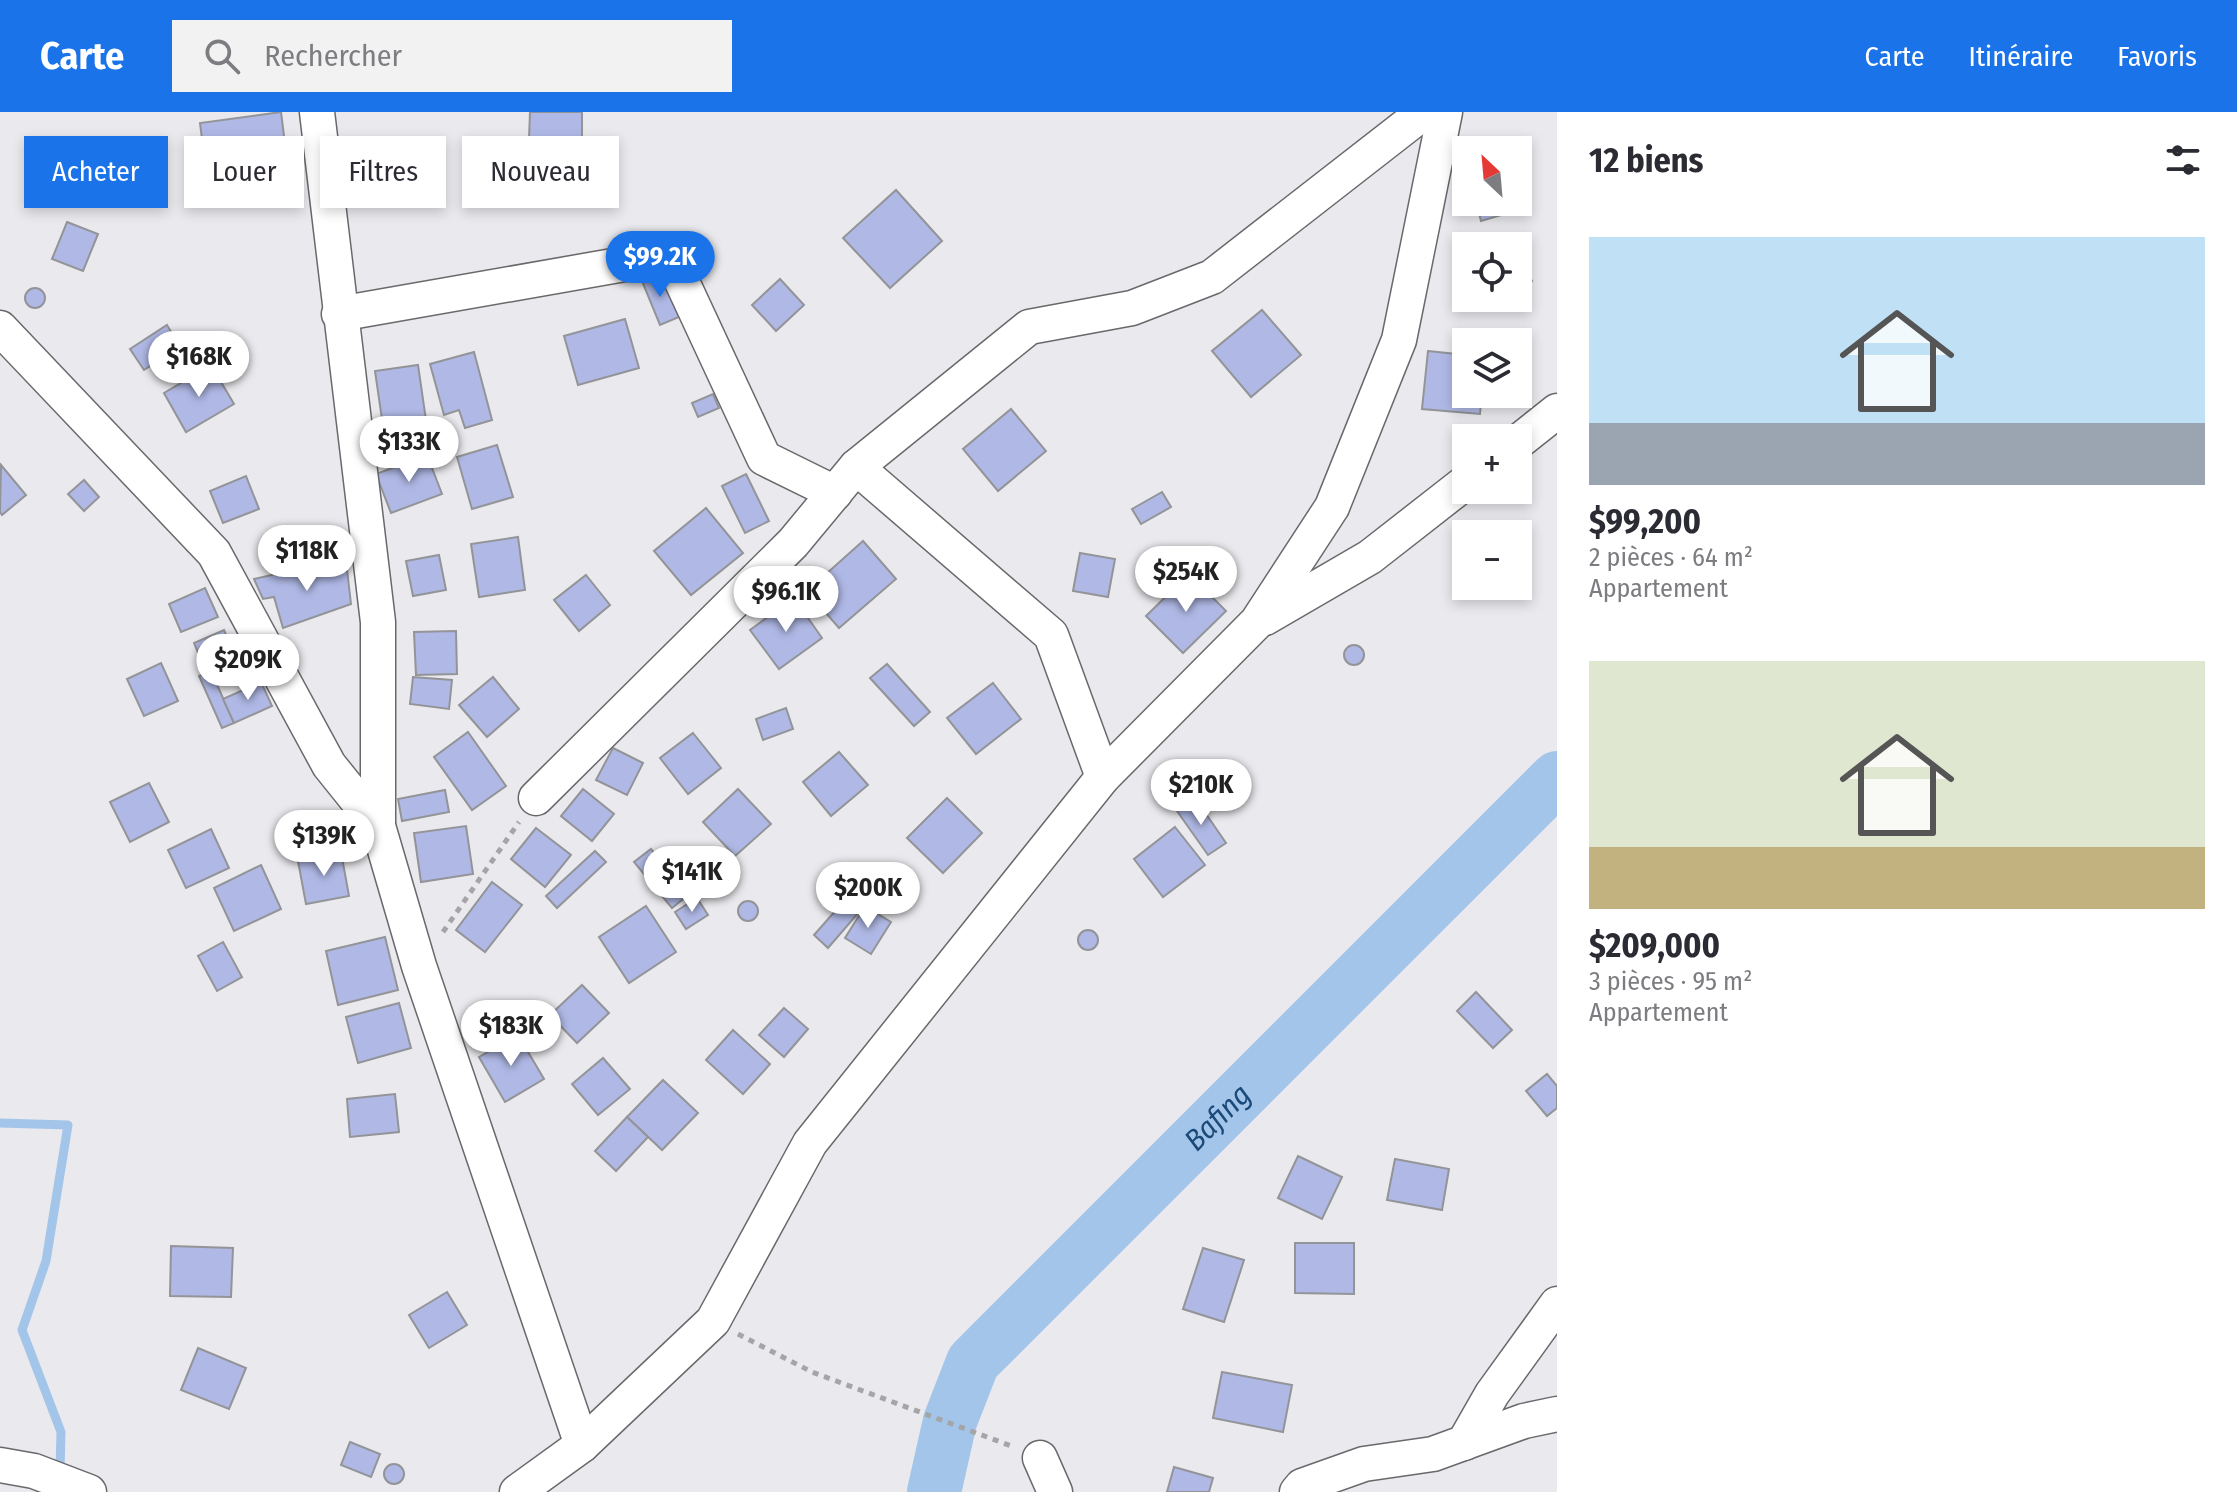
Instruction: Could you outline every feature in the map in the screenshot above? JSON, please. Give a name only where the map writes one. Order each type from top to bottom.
[{"type":"street","points":[[317,112],[378,622],[378,826],[419,966],[582,1445]]},
{"type":"street","points":[[536,798],[793,543],[856,467],[1029,327],[1132,308],[1212,277],[1424,112]]},
{"type":"street","points":[[517,1492],[582,1445],[713,1321],[810,1143],[1103,777],[1257,622],[1332,507],[1399,340],[1445,112]]},
{"type":"street","points":[[339,314],[670,256],[764,458],[835,493]]},
{"type":"street","points":[[0,328],[214,553],[329,765],[378,826]]},
{"type":"street","points":[[1532,431],[1557,411]]},
{"type":"street","points":[[856,467],[1051,635],[1103,777]]},
{"type":"street","points":[[1257,622],[1370,557],[1452,493]]},
{"type":"street","points":[[1464,1443],[1492,1394],[1557,1304]]},
{"type":"street","points":[[1297,1492],[1302,1486],[1364,1464],[1433,1454],[1524,1421],[1557,1414]]},
{"type":"street","points":[[1040,1458],[1055,1492]]},
{"type":"street","points":[[0,1465],[34,1471],[85,1490]]},
{"type":"path","points":[[419,966],[536,798]]},
{"type":"path","points":[[713,1321],[812,1372],[950,1421],[1040,1458]]},
{"type":"building","points":[[281,112],[284,136],[202,136],[200,123]]},
{"type":"building","points":[[530,112],[582,112],[582,136],[529,136]]},
{"type":"building","points":[[896,190],[942,241],[890,288],[843,238]]},
{"type":"building","points":[[1480,216],[1498,216],[1481,221]]},
{"type":"building","points":[[67,222],[98,234],[83,271],[52,259]]},
{"type":"building","points":[[660,273],[679,317],[660,325],[642,281]]},
{"type":"building","points":[[780,279],[804,305],[776,331],[752,305]]},
{"type":"building","points":[[35,288],[42,291],[45,298],[42,305],[35,308],[28,305],[25,298],[28,291]]},
{"type":"building","points":[[1262,310],[1301,355],[1251,397],[1212,351]]},
{"type":"building","points":[[625,319],[639,368],[578,385],[564,336]]},
{"type":"building","points":[[167,325],[180,347],[144,370],[130,349]]},
{"type":"building","points":[[1428,351],[1452,354],[1452,408],[1481,408],[1480,414],[1422,409]]},
{"type":"building","points":[[474,352],[492,420],[465,428],[459,410],[444,415],[430,364]]},
{"type":"building","points":[[211,365],[234,404],[186,432],[164,393]]},
{"type":"building","points":[[418,365],[427,427],[384,433],[375,371]]},
{"type":"building","points":[[713,394],[719,408],[698,417],[692,403]]},
{"type":"building","points":[[1011,409],[1046,451],[998,491],[963,449]]},
{"type":"building","points":[[497,445],[513,497],[472,509],[457,457]]},
{"type":"building","points":[[427,455],[442,494],[391,513],[376,474]]},
{"type":"building","points":[[1,465],[26,495],[2,515],[0,512]]},
{"type":"building","points":[[746,474],[769,521],[745,533],[722,486]]},
{"type":"building","points":[[246,476],[259,509],[223,523],[210,491]]},
{"type":"building","points":[[84,480],[99,497],[84,511],[68,494]]},
{"type":"building","points":[[1162,492],[1171,507],[1141,524],[1132,509]]},
{"type":"building","points":[[706,508],[743,553],[691,595],[654,551]]},
{"type":"building","points":[[518,537],[525,590],[479,597],[471,544]]},
{"type":"building","points":[[863,541],[896,579],[839,628],[807,591]]},
{"type":"building","points":[[1080,553],[1115,559],[1108,597],[1073,591]]},
{"type":"building","points":[[439,555],[446,590],[413,596],[406,561]]},
{"type":"building","points":[[346,561],[351,604],[283,628],[274,597],[263,599],[254,579],[298,569],[301,580],[329,572],[327,562]]},
{"type":"building","points":[[1189,574],[1226,611],[1183,653],[1146,616]]},
{"type":"building","points":[[586,575],[610,605],[579,631],[554,600]]},
{"type":"building","points":[[205,588],[218,617],[181,632],[169,604]]},
{"type":"building","points":[[794,598],[822,638],[779,669],[750,630]]},
{"type":"building","points":[[224,630],[235,656],[205,669],[194,643]]},
{"type":"building","points":[[456,631],[457,674],[416,675],[414,632]]},
{"type":"building","points":[[1354,645],[1361,648],[1364,655],[1361,662],[1354,665],[1347,662],[1344,655],[1347,648]]},
{"type":"building","points":[[161,663],[178,701],[144,716],[127,679]]},
{"type":"building","points":[[887,664],[930,712],[914,726],[870,678]]},
{"type":"building","points":[[211,671],[234,723],[222,728],[199,676]]},
{"type":"building","points":[[413,677],[452,680],[449,709],[410,704]]},
{"type":"building","points":[[493,677],[519,709],[487,737],[459,705]]},
{"type":"building","points":[[261,682],[272,706],[234,723],[223,699]]},
{"type":"building","points":[[993,683],[1021,719],[976,754],[947,718]]},
{"type":"building","points":[[786,708],[793,729],[763,740],[756,719]]},
{"type":"building","points":[[468,732],[506,786],[472,810],[434,757]]},
{"type":"building","points":[[693,733],[721,768],[688,794],[660,758]]},
{"type":"building","points":[[613,748],[643,763],[627,795],[596,780]]},
{"type":"building","points":[[839,752],[868,785],[831,816],[803,782]]},
{"type":"building","points":[[149,783],[169,822],[130,842],[110,802]]},
{"type":"building","points":[[583,789],[614,814],[592,841],[561,816]]},
{"type":"building","points":[[738,789],[771,824],[735,856],[703,822]]},
{"type":"building","points":[[445,790],[449,812],[402,821],[398,799]]},
{"type":"building","points":[[947,798],[982,833],[943,873],[907,838]]},
{"type":"building","points":[[1195,798],[1226,843],[1208,855],[1177,811]]},
{"type":"building","points":[[466,826],[473,874],[421,882],[414,833]]},
{"type":"building","points":[[1175,827],[1205,865],[1163,897],[1134,859]]},
{"type":"building","points":[[536,828],[571,855],[545,887],[511,859]]},
{"type":"building","points":[[211,829],[229,868],[186,888],[168,850]]},
{"type":"building","points":[[651,849],[688,895],[672,908],[634,862]]},
{"type":"building","points":[[595,851],[606,862],[557,908],[546,896]]},
{"type":"building","points":[[723,851],[732,868],[686,890],[678,872]]},
{"type":"building","points":[[341,852],[349,896],[306,904],[298,861]]},
{"type":"building","points":[[261,865],[281,909],[234,931],[214,888]]},
{"type":"building","points":[[492,882],[522,905],[485,952],[456,930]]},
{"type":"building","points":[[697,898],[708,915],[686,929],[675,912]]},
{"type":"building","points":[[845,900],[859,912],[828,948],[814,935]]},
{"type":"building","points":[[748,901],[755,904],[758,911],[755,918],[748,921],[741,918],[738,911],[741,904]]},
{"type":"building","points":[[646,906],[676,952],[629,983],[599,937]]},
{"type":"building","points":[[865,906],[891,922],[871,954],[845,938]]},
{"type":"building","points":[[1088,930],[1095,933],[1098,940],[1095,947],[1088,950],[1081,947],[1078,940],[1081,933]]},
{"type":"building","points":[[385,937],[398,990],[338,1005],[326,951]]},
{"type":"building","points":[[223,942],[242,977],[217,991],[198,956]]},
{"type":"building","points":[[582,985],[609,1013],[577,1043],[550,1015]]},
{"type":"building","points":[[1476,992],[1512,1030],[1493,1048],[1457,1011]]},
{"type":"building","points":[[399,1003],[411,1048],[358,1063],[346,1017]]},
{"type":"building","points":[[784,1008],[808,1029],[784,1057],[759,1035]]},
{"type":"building","points":[[733,1030],[770,1064],[743,1094],[706,1060]]},
{"type":"building","points":[[518,1035],[544,1079],[505,1102],[479,1057]]},
{"type":"building","points":[[603,1058],[630,1089],[598,1115],[572,1084]]},
{"type":"building","points":[[1547,1074],[1557,1086],[1557,1108],[1547,1116],[1526,1091]]},
{"type":"building","points":[[663,1080],[698,1113],[662,1150],[627,1117]]},
{"type":"building","points":[[395,1094],[399,1132],[350,1137],[347,1099]]},
{"type":"building","points":[[627,1117],[648,1137],[616,1171],[595,1151]]},
{"type":"building","points":[[1298,1156],[1342,1177],[1322,1219],[1278,1198]]},
{"type":"building","points":[[1395,1159],[1449,1169],[1442,1210],[1387,1200]]},
{"type":"building","points":[[1295,1243],[1354,1243],[1354,1294],[1295,1293]]},
{"type":"building","points":[[171,1246],[233,1248],[231,1297],[170,1296]]},
{"type":"building","points":[[1203,1248],[1244,1260],[1224,1322],[1183,1309]]},
{"type":"building","points":[[447,1292],[467,1325],[429,1348],[409,1315]]},
{"type":"building","points":[[198,1348],[246,1368],[229,1409],[181,1390]]},
{"type":"building","points":[[1222,1372],[1292,1385],[1283,1432],[1213,1418]]},
{"type":"building","points":[[350,1442],[380,1454],[371,1477],[341,1465]]},
{"type":"building","points":[[394,1464],[401,1467],[404,1474],[401,1481],[394,1484],[387,1481],[384,1474],[387,1467]]},
{"type":"building","points":[[1174,1467],[1213,1478],[1209,1492],[1167,1492]]},
{"type":"waterway","name":"Bafing","points":[[934,1492],[950,1421],[973,1362],[1557,778]]},
{"type":"waterway","points":[[0,1123],[68,1125],[46,1261],[22,1330],[61,1432],[60,1471]]}]
